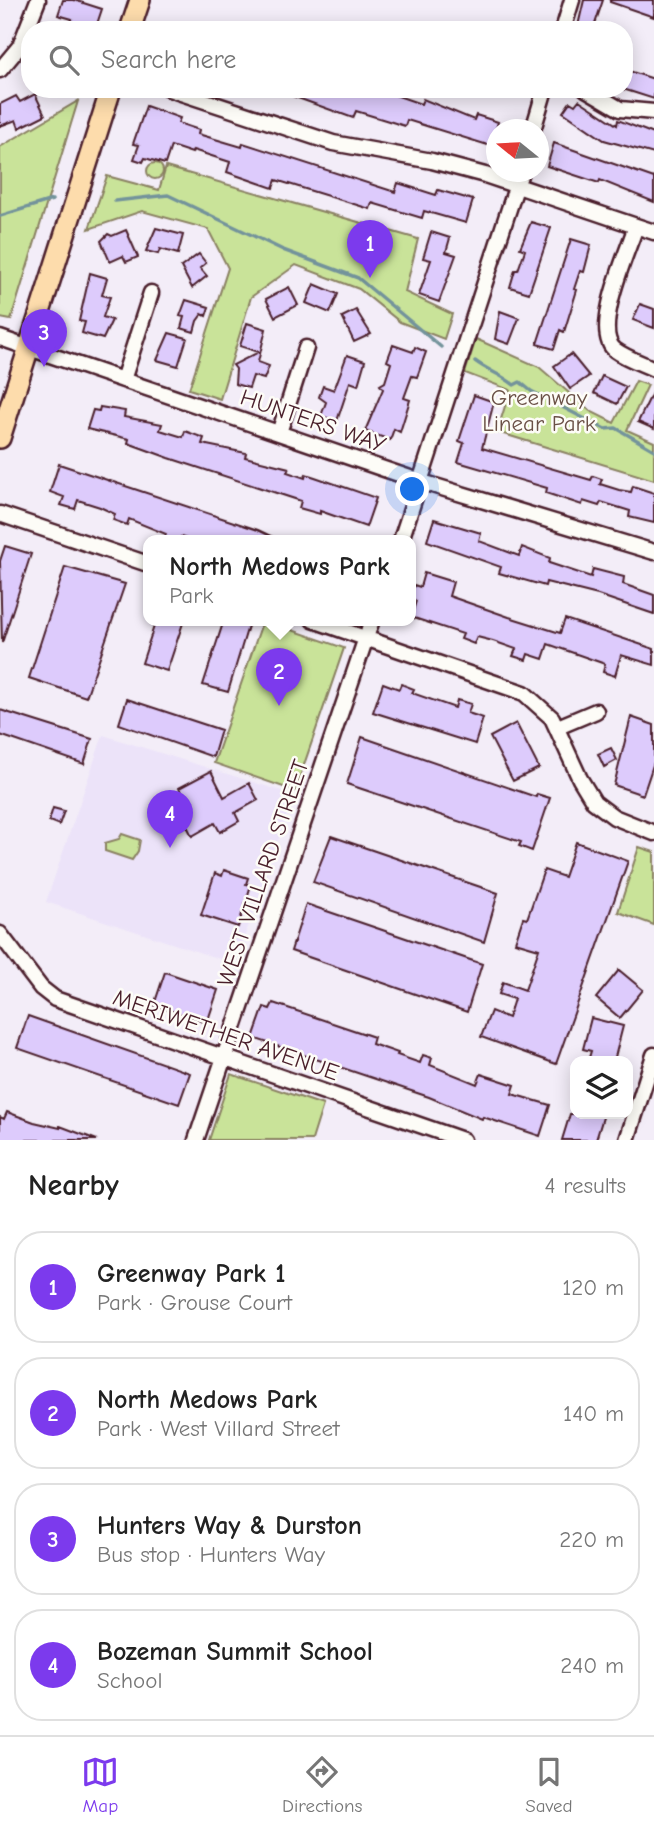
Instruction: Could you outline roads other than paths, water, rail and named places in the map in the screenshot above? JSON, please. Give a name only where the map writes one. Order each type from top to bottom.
[{"type":"main road","points":[[133,21],[140,0]]},
{"type":"main road","points":[[0,438],[108,98]]},
{"type":"street","points":[[30,21],[38,0]]},
{"type":"street","points":[[566,21],[572,0]]},
{"type":"street","points":[[0,71],[21,43]]},
{"type":"street","points":[[196,98],[333,143],[486,172]]},
{"type":"street","points":[[536,119],[542,98]]},
{"type":"street","points":[[601,98],[620,109],[654,112]]},
{"type":"street","points":[[403,535],[422,482],[464,340],[518,182]]},
{"type":"street","points":[[529,182],[654,232]]},
{"type":"street","points":[[636,226],[607,314],[605,334],[613,349],[654,369]]},
{"type":"street","points":[[123,380],[151,292]]},
{"type":"street","name":"HUNTERS WAY","points":[[0,338],[422,482],[654,552]]},
{"type":"street","points":[[279,433],[306,348]]},
{"type":"street","points":[[0,514],[143,562]]},
{"type":"street","points":[[331,626],[513,688],[534,700],[558,727],[580,779],[594,802],[614,817],[654,833]]},
{"type":"street","name":"WEST VILLARD STREET","points":[[196,1140],[370,626]]},
{"type":"street","points":[[558,727],[596,711]]},
{"type":"street","name":"MERIWETHER AVENUE","points":[[0,934],[41,988],[55,999],[463,1140]]},
{"type":"street","points":[[627,1140],[654,1055]]},
{"type":"waterway","points":[[115,201],[168,195],[283,250],[358,278],[441,347]]},
{"type":"waterway","points":[[0,216],[52,200]]},
{"type":"waterway","points":[[475,361],[514,385],[520,382],[531,391],[595,424],[605,429],[616,428],[654,450]]},
{"type":"place","name":"Greenway Park 1","points":[[370,278]]},
{"type":"place","name":"Hunters Way & Durston","points":[[44,367]]},
{"type":"place","name":"North Medows Park","points":[[279,706]]},
{"type":"place","name":"Bozeman Summit School","points":[[170,848]]},
{"type":"park label","name":"Greenway Linear Park","points":[[539,410]]}]
